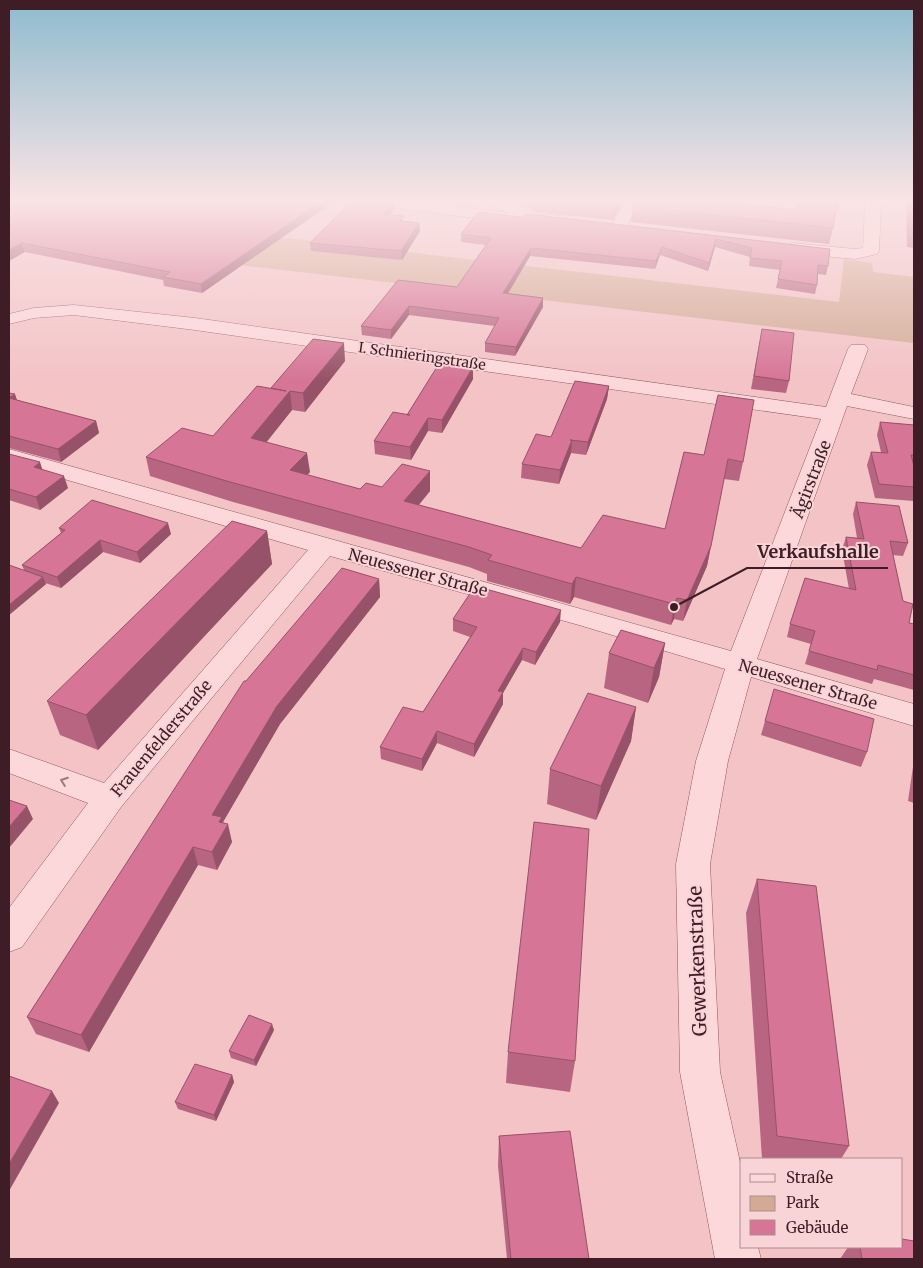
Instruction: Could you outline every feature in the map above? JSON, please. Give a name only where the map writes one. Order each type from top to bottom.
[{"type":"street","name":"I. Schnieringstraße","points":[[9,320],[34,312],[74,310],[838,407],[914,413]]},
{"type":"street","name":"Ägirstraße","points":[[740,665],[858,350]]},
{"type":"street","name":"Neuessener Straße","points":[[9,456],[324,547],[589,619],[914,715]]},
{"type":"street","name":"Frauenfelderstraße","points":[[9,936],[110,798],[324,547]]},
{"type":"street","name":"Gewerkenstraße","points":[[738,1259],[700,1072],[693,864],[712,762],[740,665]]},
{"type":"street","points":[[9,761],[110,798]]},
{"type":"green space","points":[[224,262],[494,262],[839,302],[844,262],[866,262],[872,263],[873,272],[914,277],[914,343]]},
{"type":"building","points":[[120,262],[233,262],[201,284],[163,277],[170,272]]},
{"type":"building","points":[[474,262],[522,262],[503,293],[543,298],[516,347],[485,343],[499,318],[409,306],[391,330],[361,326],[398,280],[457,287]]},
{"type":"building","points":[[782,262],[828,262],[828,266],[818,265],[817,285],[778,279]]},
{"type":"building","points":[[762,329],[794,333],[789,381],[754,376]]},
{"type":"building","points":[[313,339],[344,343],[303,393],[290,391],[251,438],[307,453],[290,470],[360,489],[366,483],[382,487],[402,464],[430,471],[404,501],[581,548],[603,515],[665,529],[684,452],[704,455],[718,395],[754,400],[743,462],[728,459],[711,546],[687,600],[677,598],[674,604],[576,577],[572,584],[488,560],[492,555],[469,547],[230,482],[146,457],[182,428],[213,436],[257,386],[286,391],[271,388]]},
{"type":"building","points":[[440,362],[473,367],[442,420],[428,418],[410,447],[374,441],[393,412],[407,415]]},
{"type":"building","points":[[575,381],[609,386],[588,442],[572,440],[560,470],[522,464],[536,434],[551,437]]},
{"type":"building","points":[[9,398],[96,421],[58,449],[9,436]]},
{"type":"building","points":[[880,422],[914,425],[914,455],[911,455],[914,466],[914,487],[879,484],[871,452],[888,453]]},
{"type":"building","points":[[9,454],[40,462],[34,467],[64,476],[36,497],[9,489]]},
{"type":"building","points":[[92,500],[168,523],[137,552],[100,540],[57,577],[22,565],[65,530],[59,528]]},
{"type":"building","points":[[856,502],[899,506],[908,543],[890,541],[903,601],[913,604],[909,623],[914,624],[914,675],[878,665],[877,670],[809,651],[815,631],[790,624],[805,578],[856,590],[846,537],[864,539]]},
{"type":"building","points":[[232,521],[267,531],[86,715],[47,701]]},
{"type":"building","points":[[9,565],[43,577],[9,605]]},
{"type":"building","points":[[342,568],[379,579],[277,706],[212,815],[222,817],[219,822],[228,824],[212,852],[193,847],[81,1035],[27,1017],[244,681],[246,681]]},
{"type":"building","points":[[475,586],[561,610],[536,652],[523,648],[498,691],[503,692],[474,744],[437,731],[422,759],[380,747],[403,707],[423,712],[477,627],[453,619]]},
{"type":"building","points":[[621,630],[665,643],[654,668],[609,653]]},
{"type":"building","points":[[774,689],[874,719],[867,752],[765,721]]},
{"type":"building","points":[[588,693],[636,707],[601,786],[550,769]]},
{"type":"building","points":[[9,800],[27,806],[9,827]]},
{"type":"building","points":[[534,822],[589,829],[575,1061],[508,1052]]},
{"type":"building","points":[[757,879],[816,886],[849,1146],[777,1136]]},
{"type":"building","points":[[249,1015],[272,1024],[254,1060],[229,1051]]},
{"type":"building","points":[[195,1064],[232,1075],[214,1115],[175,1102]]},
{"type":"building","points":[[9,1076],[52,1091],[9,1164]]},
{"type":"building","points":[[570,1131],[589,1259],[511,1259],[499,1136]]},
{"type":"building","points":[[903,1239],[914,1241],[914,1259],[862,1259],[860,1248],[903,1248]]},
{"type":"place","name":"Verkaufshalle","points":[[674,607]]}]
